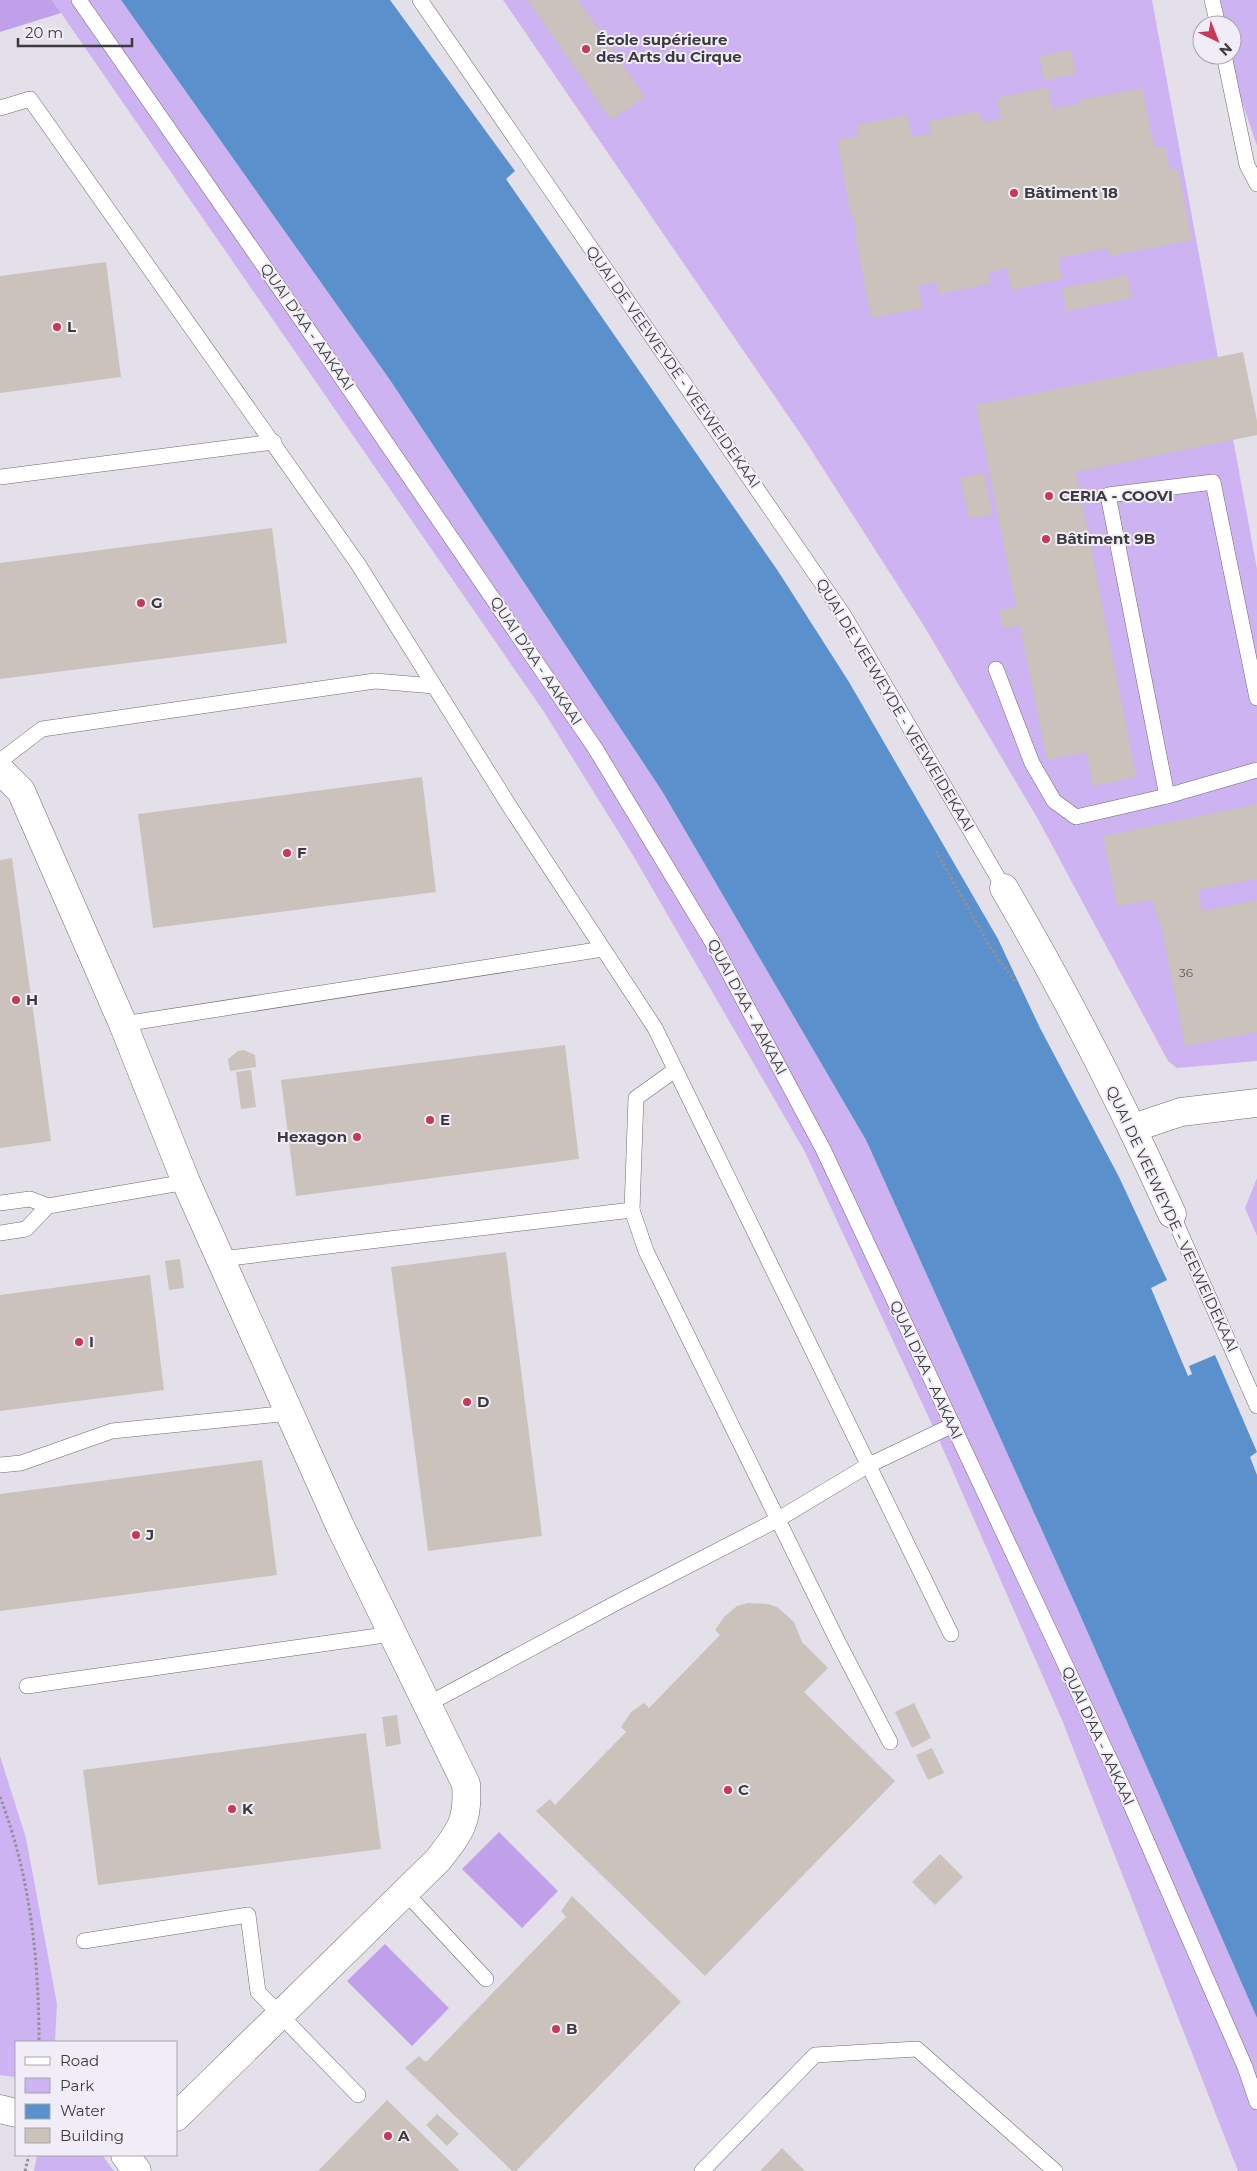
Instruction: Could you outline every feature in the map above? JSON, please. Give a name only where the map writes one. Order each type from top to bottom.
[{"type":"street","points":[[0,770],[21,791],[123,1024],[186,1182],[392,1634],[466,1784],[468,1806],[455,1838],[438,1860],[178,2115]]},
{"type":"street","name":"QUAI DE VEEWEYDE - VEEWEIDEKAAI","points":[[1004,888],[1038,946],[1133,1128],[1172,1214]]},
{"type":"street","points":[[1133,1128],[1181,1112],[1257,1103]]},
{"type":"street","points":[[0,2109],[15,2113]]},
{"type":"lane","name":"QUAI D'AA - AAKAAI","points":[[79,0],[332,363],[595,748],[714,945],[822,1148],[953,1425],[1127,1796],[1245,2067],[1257,2102]]},
{"type":"lane","name":"QUAI DE VEEWEYDE - VEEWEIDEKAAI","points":[[420,0],[843,614],[1004,888]]},
{"type":"lane","points":[[1212,0],[1216,15]]},
{"type":"lane","points":[[1226,65],[1247,164],[1257,184]]},
{"type":"lane","points":[[0,108],[30,100],[274,442],[358,564],[434,686],[654,1028],[951,1634]]},
{"type":"lane","points":[[0,477],[274,442]]},
{"type":"lane","points":[[1167,796],[1108,496],[1213,482],[1251,634],[1257,698]]},
{"type":"lane","points":[[996,669],[1032,763],[1054,801],[1076,817],[1167,796],[1257,770]]},
{"type":"lane","points":[[0,761],[42,729],[375,681],[434,686]]},
{"type":"lane","points":[[123,1024],[603,949]]},
{"type":"lane","points":[[675,1070],[636,1098],[632,1210],[636,1225],[646,1251],[777,1520],[890,1742]]},
{"type":"lane","points":[[0,1202],[30,1199],[48,1206],[186,1182]]},
{"type":"lane","points":[[0,1233],[26,1229],[48,1206]]},
{"type":"lane","points":[[221,1259],[632,1210]]},
{"type":"lane","name":"QUAI DE VEEWEYDE - VEEWEIDEKAAI","points":[[1172,1214],[1257,1406]]},
{"type":"lane","points":[[0,1465],[21,1462],[112,1431],[290,1413]]},
{"type":"lane","points":[[428,1704],[622,1600],[777,1520],[867,1466],[953,1425]]},
{"type":"lane","points":[[27,1686],[392,1634]]},
{"type":"lane","points":[[405,1892],[486,1979]]},
{"type":"lane","points":[[84,1941],[248,1915],[258,1992],[358,2095]]},
{"type":"lane","points":[[702,2171],[816,2055],[917,2049],[1054,2171]]},
{"type":"path","points":[[936,851],[990,946],[1017,984]]},
{"type":"path","points":[[0,1797],[26,1889],[39,1989],[39,2041]]},
{"type":"path","points":[[25,2171],[29,2156]]},
{"type":"green space","points":[[52,0],[121,0],[390,380],[662,791],[866,1140],[1077,1608],[1257,2018],[1257,2171],[1238,2171],[1062,1720],[936,1433],[805,1152],[634,857],[544,712]]},
{"type":"green space","name":"CERIA - COOVI","points":[[503,0],[1152,0],[1257,569],[1257,1061],[1177,1068],[1168,1061],[1039,821],[924,626],[806,442]]},
{"type":"green space","points":[[1213,0],[1257,0],[1257,146],[1229,65],[1242,65],[1242,15],[1216,15]]},
{"type":"green space","points":[[1257,1178],[1257,1236],[1245,1208]]},
{"type":"green space","points":[[0,1756],[26,1838],[57,2004],[55,2041],[15,2041],[15,2077],[0,2075]]},
{"type":"green space","points":[[37,2156],[103,2156],[114,2171],[34,2171]]},
{"type":"shaded area","points":[[0,0],[52,0],[61,13],[0,32]]},
{"type":"shaded area","points":[[499,1832],[558,1891],[522,1928],[462,1869]]},
{"type":"shaded area","points":[[385,1944],[449,2008],[412,2046],[347,1981]]},
{"type":"water","points":[[121,0],[390,0],[515,171],[506,179],[778,571],[849,682],[998,939],[1040,1028],[1119,1177],[1167,1280],[1151,1288],[1188,1376],[1192,1374],[1189,1366],[1215,1355],[1257,1452],[1250,1457],[1257,1475],[1257,2018],[1077,1608],[866,1140],[662,791],[390,380]]},
{"type":"building","name":"École supérieure des Arts du Cirque","points":[[528,0],[578,0],[645,97],[611,120]]},
{"type":"building","points":[[1071,50],[1076,74],[1044,80],[1039,56]]},
{"type":"building","name":"Bâtiment 18","points":[[1048,87],[1052,109],[1080,103],[1079,100],[1142,88],[1154,148],[1165,146],[1170,170],[1178,169],[1192,240],[1110,256],[1108,248],[1058,258],[1062,279],[1011,290],[1007,268],[988,273],[990,284],[939,294],[937,282],[918,286],[922,308],[871,318],[855,234],[857,233],[853,215],[851,216],[837,140],[859,136],[857,125],[907,115],[912,137],[931,133],[929,121],[979,111],[982,123],[1001,119],[997,98]]},
{"type":"building","name":"L","points":[[106,262],[121,377],[0,393],[0,276]]},
{"type":"building","points":[[1127,275],[1132,298],[1066,311],[1062,288]]},
{"type":"building","name":"Bâtiment 9B","points":[[1243,352],[1257,421],[1257,435],[1076,472],[1136,777],[1093,786],[1086,752],[1047,760],[1020,626],[1003,629],[999,610],[1016,607],[976,405]]},
{"type":"building","points":[[984,473],[992,514],[969,519],[960,478]]},
{"type":"building","name":"G","points":[[272,528],[287,643],[0,679],[0,563]]},
{"type":"building","name":"F","points":[[422,777],[436,892],[153,928],[138,814]]},
{"type":"building","points":[[1257,804],[1257,879],[1198,890],[1202,911],[1257,900],[1257,1032],[1185,1046],[1160,922],[1158,922],[1153,900],[1117,906],[1103,836]]},
{"type":"building","name":"H","points":[[12,858],[51,1141],[0,1148],[0,860]]},
{"type":"building","name":"E","points":[[565,1045],[579,1159],[296,1196],[281,1080]]},
{"type":"building","points":[[244,1050],[255,1055],[256,1067],[230,1071],[228,1059],[238,1051]]},
{"type":"building","points":[[251,1070],[256,1107],[241,1109],[236,1072]]},
{"type":"building","name":"D","points":[[506,1252],[542,1536],[428,1551],[391,1267]]},
{"type":"building","points":[[180,1259],[184,1288],[169,1290],[165,1261]]},
{"type":"building","name":"I","points":[[150,1275],[164,1390],[0,1411],[0,1295]]},
{"type":"building","name":"J","points":[[262,1460],[277,1575],[0,1611],[0,1494]]},
{"type":"building","name":"C","points":[[748,1603],[768,1604],[777,1607],[794,1622],[802,1642],[828,1668],[804,1692],[895,1781],[705,1976],[536,1811],[550,1799],[555,1805],[626,1732],[621,1727],[631,1712],[644,1703],[649,1708],[720,1635],[715,1630],[724,1617],[737,1606]]},
{"type":"building","points":[[914,1703],[931,1738],[912,1748],[895,1712]]},
{"type":"building","points":[[397,1715],[401,1744],[386,1747],[382,1717]]},
{"type":"building","name":"K","points":[[366,1733],[381,1849],[98,1885],[83,1770]]},
{"type":"building","points":[[932,1748],[944,1773],[928,1780],[916,1755]]},
{"type":"building","points":[[940,1854],[963,1877],[935,1905],[912,1882]]},
{"type":"building","name":"B","points":[[572,1896],[681,2002],[516,2171],[512,2171],[405,2068],[419,2056],[426,2062],[566,1917],[561,1911]]},
{"type":"building","name":"A","points":[[387,2100],[460,2171],[318,2171]]},
{"type":"building","points":[[437,2114],[459,2134],[447,2146],[426,2125]]},
{"type":"building","points":[[782,2148],[805,2171],[760,2171]]},
{"type":"place","name":"École supérieure des Arts du Cirque","points":[[586,49]]},
{"type":"place","name":"Bâtiment 18","points":[[1014,193]]},
{"type":"place","name":"L","points":[[57,327]]},
{"type":"place","name":"CERIA - COOVI","points":[[1049,496]]},
{"type":"place","name":"Bâtiment 9B","points":[[1046,539]]},
{"type":"place","name":"G","points":[[141,603]]},
{"type":"place","name":"F","points":[[287,853]]},
{"type":"place","name":"H","points":[[16,1000]]},
{"type":"place","name":"E","points":[[430,1120]]},
{"type":"place","name":"Hexagon","points":[[357,1137]]},
{"type":"place","name":"I","points":[[79,1342]]},
{"type":"place","name":"D","points":[[467,1402]]},
{"type":"place","name":"J","points":[[136,1535]]},
{"type":"place","name":"C","points":[[728,1790]]},
{"type":"place","name":"K","points":[[232,1809]]},
{"type":"place","name":"B","points":[[556,2029]]},
{"type":"place","name":"A","points":[[388,2136]]}]
